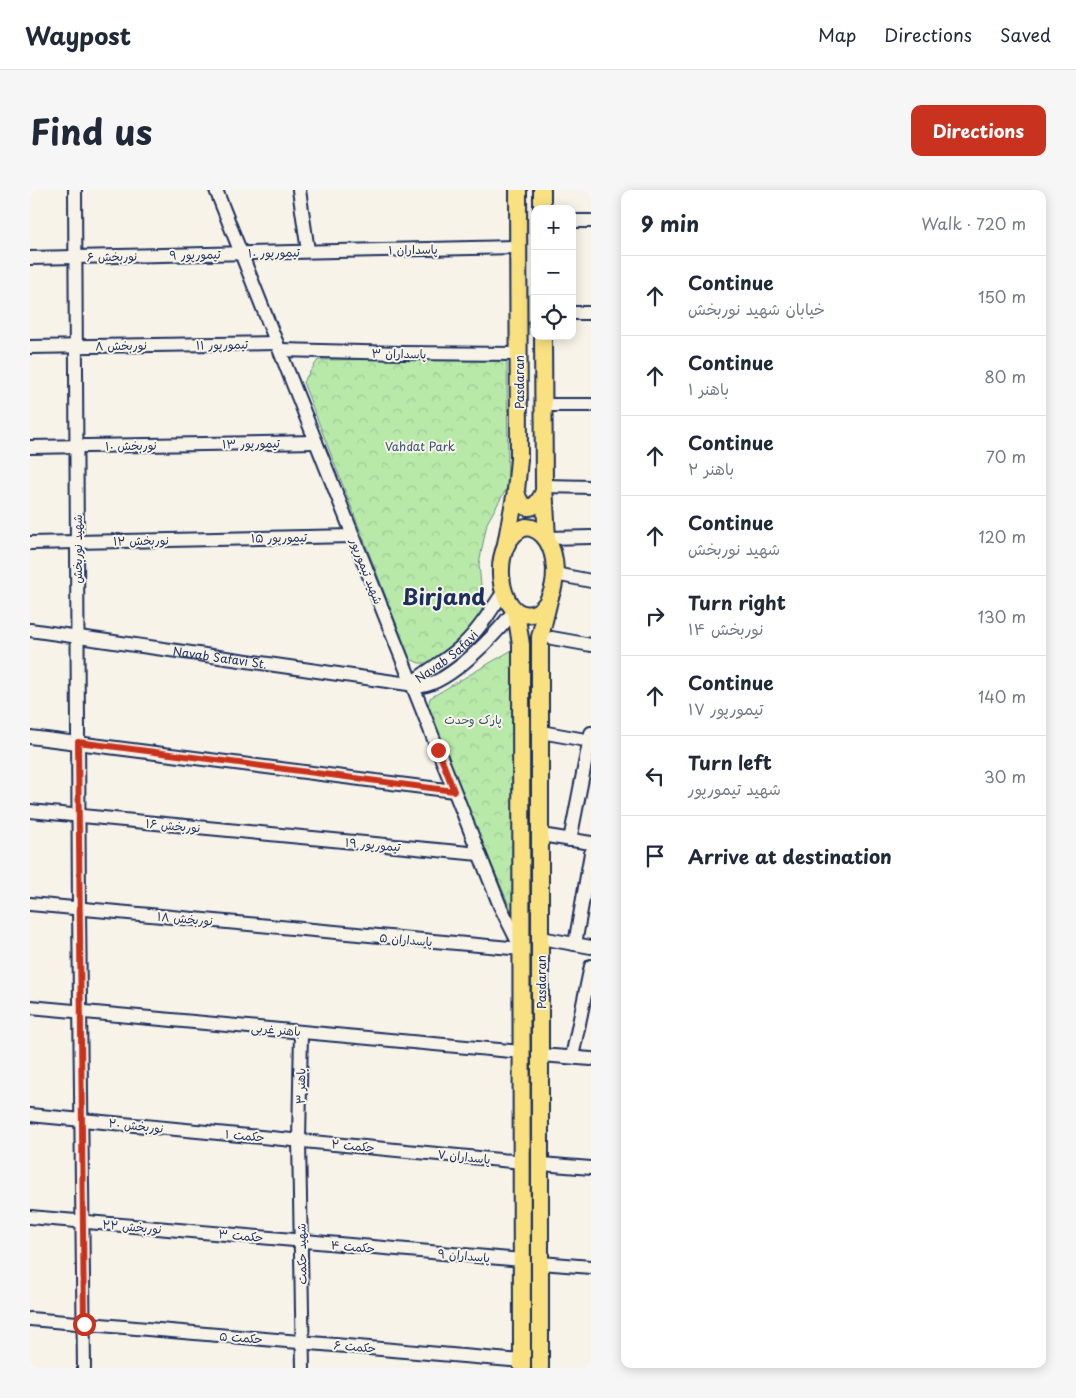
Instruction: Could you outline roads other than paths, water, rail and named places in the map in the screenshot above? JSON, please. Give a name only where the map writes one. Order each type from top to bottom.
[{"type":"main road","name":"Pasdaran","points":[[506,544],[516,491],[519,459],[518,190]]},
{"type":"main road","points":[[542,190],[542,205]]},
{"type":"main road","name":"Pasdaran","points":[[543,340],[546,538]]},
{"type":"main road","points":[[516,491],[518,501],[524,506],[531,507],[537,505],[544,489]]},
{"type":"main road","points":[[526,526],[542,532],[546,538],[554,560],[554,586],[546,605],[533,614],[524,615],[515,611],[504,591],[500,576],[506,544],[516,530],[526,526]]},
{"type":"main road","name":"Pasdaran","points":[[540,1368],[540,637],[550,596]]},
{"type":"main road","name":"Pasdaran","points":[[515,611],[521,646],[522,1364]]},
{"type":"street","name":"شهید نوربخش","points":[[75,190],[78,909],[84,1368]]},
{"type":"street","name":"شهید تیمورپور","points":[[216,190],[479,854],[500,906],[521,949]]},
{"type":"street","points":[[299,190],[308,252]]},
{"type":"street","points":[[576,221],[591,221]]},
{"type":"street","name":"پاسداران ۱","points":[[308,252],[518,247]]},
{"type":"street","name":"تیمورپور ۱۰","points":[[241,253],[308,252]]},
{"type":"street","name":"تیمورپور ۹","points":[[149,255],[241,253]]},
{"type":"street","name":"نوربخش ۶","points":[[30,258],[149,255]]},
{"type":"street","points":[[576,313],[591,313]]},
{"type":"street","name":"تیمورپور ۱۱","points":[[166,344],[279,346]]},
{"type":"street","name":"نوربخش ۸","points":[[30,347],[166,344]]},
{"type":"street","name":"پاسداران ۳","points":[[279,346],[402,353],[519,354]]},
{"type":"street","points":[[544,405],[591,405]]},
{"type":"street","name":"تیمورپور ۱۳","points":[[186,444],[316,442]]},
{"type":"street","name":"نوربخش ۱۰","points":[[30,447],[186,444]]},
{"type":"street","points":[[544,489],[591,487]]},
{"type":"street","name":"تیمورپور ۱۵","points":[[205,539],[353,536]]},
{"type":"street","points":[[546,538],[591,537]]},
{"type":"street","name":"نوربخش ۱۲","points":[[30,543],[205,539]]},
{"type":"street","points":[[555,574],[591,581]]},
{"type":"street","name":"Navab Safavi","points":[[411,684],[423,673],[444,661],[465,643],[504,591]]},
{"type":"street","name":"Navab Safavi","points":[[411,684],[429,685],[450,672],[474,654],[515,611]]},
{"type":"street","name":"Navab Safavi St.","points":[[30,630],[411,684]]},
{"type":"street","points":[[552,638],[591,645]]},
{"type":"street","points":[[541,732],[590,738],[570,840]]},
{"type":"street","points":[[30,737],[454,791]]},
{"type":"street","name":"نوربخش ۱۶","points":[[30,811],[267,833]]},
{"type":"street","name":"تیمورپور ۱۹","points":[[267,833],[479,854]]},
{"type":"street","points":[[541,835],[591,843]]},
{"type":"street","points":[[575,944],[587,903],[591,853]]},
{"type":"street","name":"نوربخش ۱۸","points":[[30,904],[291,928]]},
{"type":"street","name":"پاسداران ۵","points":[[291,928],[521,949]]},
{"type":"street","points":[[541,938],[591,947]]},
{"type":"street","points":[[572,1057],[591,966]]},
{"type":"street","name":"باهنر غربی","points":[[30,1007],[522,1052]]},
{"type":"street","name":"باهنر ۳","points":[[299,1140],[301,1032]]},
{"type":"street","points":[[541,1055],[591,1059]]},
{"type":"street","name":"نوربخش ۲۰","points":[[30,1115],[191,1130]]},
{"type":"street","name":"حکمت ۱","points":[[191,1130],[299,1140]]},
{"type":"street","name":"حکمت ۲","points":[[299,1140],[407,1150]]},
{"type":"street","name":"شهید حکمت","points":[[299,1140],[302,1368]]},
{"type":"street","name":"پاسداران ۷","points":[[407,1150],[522,1162]]},
{"type":"street","points":[[541,1164],[591,1168]]},
{"type":"street","name":"نوربخش ۲۲","points":[[30,1217],[182,1230]]},
{"type":"street","name":"حکمت ۳","points":[[182,1230],[300,1241]]},
{"type":"street","name":"حکمت ۴","points":[[300,1241],[406,1250]]},
{"type":"street","name":"پاسداران ۹","points":[[406,1250],[522,1260]]},
{"type":"street","points":[[540,1263],[591,1267]]},
{"type":"street","name":"حکمت ۵","points":[[30,1319],[302,1342]]},
{"type":"street","name":"حکمت ۶","points":[[302,1342],[522,1364]]},
{"type":"district","name":"Birjand","points":[[444,595]]},
{"type":"park label","name":"Vahdat Park","points":[[420,446]]},
{"type":"park label","name":"پارک وحدت","points":[[473,719]]}]
